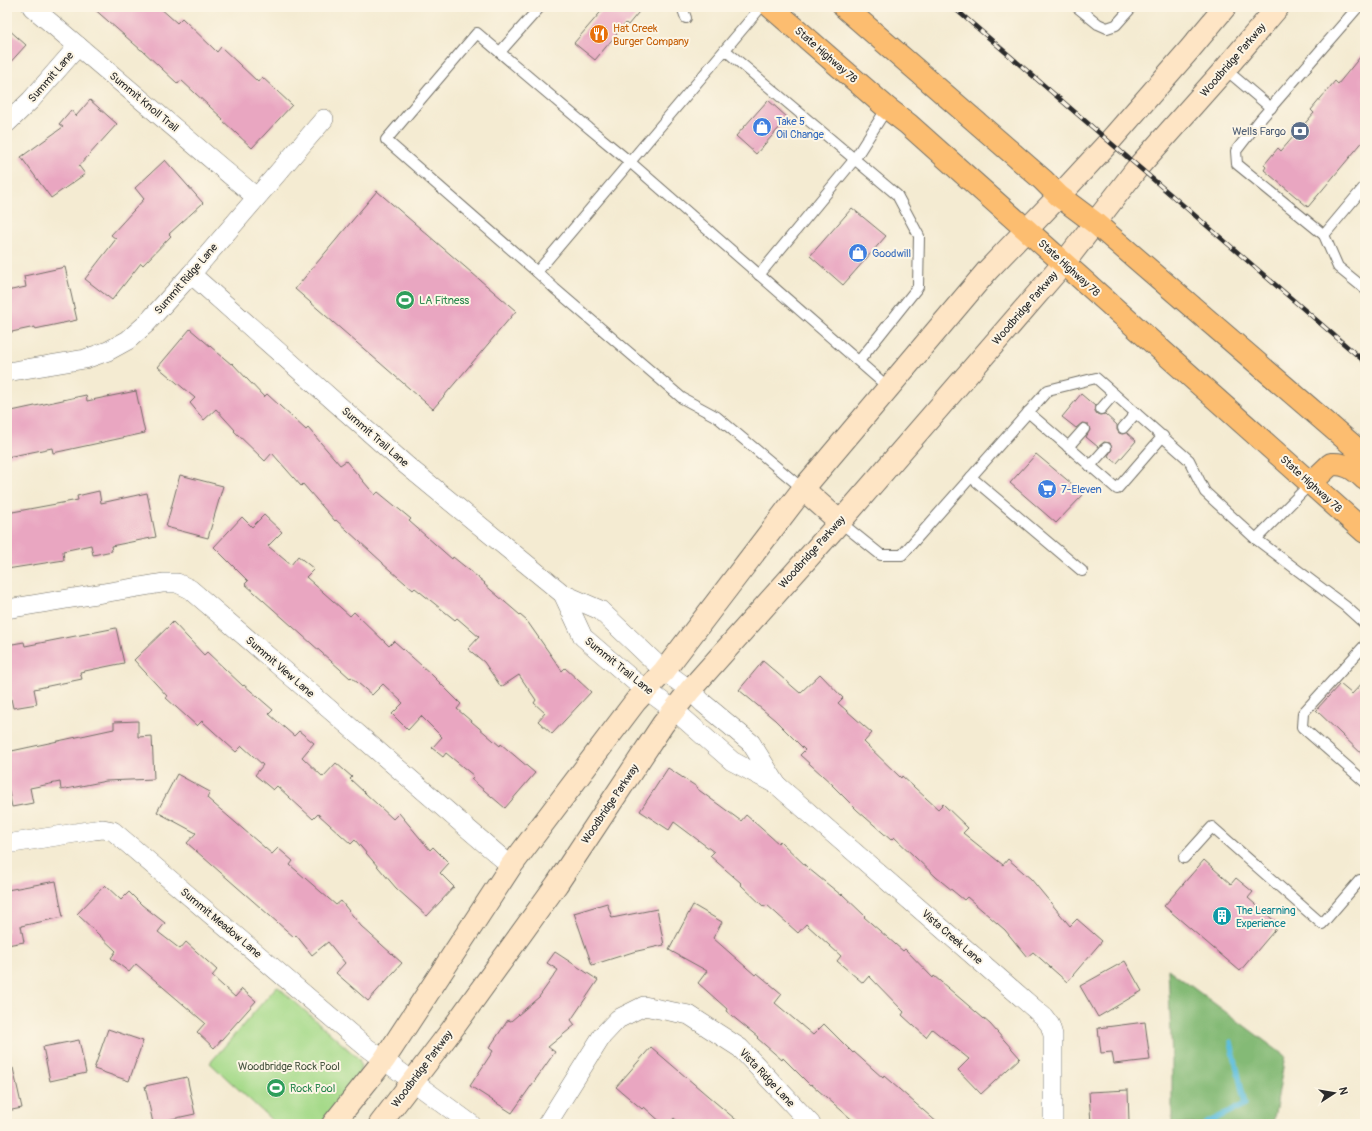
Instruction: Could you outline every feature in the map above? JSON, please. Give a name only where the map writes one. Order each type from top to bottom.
[{"type":"main road","name":"State Highway 78","points":[[771,7],[887,108],[908,124],[1365,532]]},
{"type":"main road","points":[[844,7],[1043,180],[1059,196],[1095,223],[1365,456]]},
{"type":"main road","points":[[333,1124],[384,1060],[510,866],[635,702],[664,671],[803,489],[987,272],[1059,196],[1190,49],[1225,7]]},
{"type":"main road","name":"Woodbridge Parkway","points":[[380,1124],[413,1082],[557,884],[663,724],[690,690],[840,522],[1064,263],[1138,167],[1278,7]]},
{"type":"main road","points":[[1310,484],[1331,464],[1341,463],[1356,470],[1365,478]]},
{"type":"main road","points":[[803,489],[840,522]]},
{"type":"street","name":"Summit Knoll Trail","points":[[32,7],[256,197]]},
{"type":"street","name":"Summit Lane","points":[[7,123],[32,100],[78,46]]},
{"type":"street","name":"Summit Ridge Lane","points":[[7,372],[85,359],[108,351],[128,340],[146,324],[191,274],[324,119]]},
{"type":"street","name":"Summit Trail Lane","points":[[191,274],[406,464],[563,594],[600,610],[664,671],[690,690]]},
{"type":"street","name":"Summit View Lane","points":[[7,609],[163,583],[177,583],[190,589],[510,866]]},
{"type":"street","name":"Summit Trail Lane","points":[[563,594],[583,637],[633,680],[674,710]]},
{"type":"street","name":"Vista Creek Lane","points":[[690,690],[703,703],[751,743],[777,785]]},
{"type":"street","name":"Vista Creek Lane","points":[[674,710],[732,761],[777,785],[1044,1017],[1050,1025],[1053,1035],[1053,1124]]},
{"type":"street","name":"Summit Meadow Lane","points":[[7,844],[94,830],[103,829],[113,831],[366,1046],[471,1124]]},
{"type":"street","name":"Vista Ridge Lane","points":[[547,1124],[602,1036],[618,1019],[644,1006],[689,1015],[740,1048],[810,1124]]},
{"type":"lane","points":[[500,52],[540,7]]},
{"type":"lane","points":[[682,7],[686,18]]},
{"type":"lane","points":[[537,272],[761,7]]},
{"type":"lane","points":[[1077,7],[1098,24],[1107,28],[1116,25],[1132,7]]},
{"type":"lane","points":[[1358,7],[1236,151],[1237,164],[1324,234],[1338,267],[1365,289]]},
{"type":"lane","points":[[803,489],[717,418],[682,398],[555,289],[386,140],[477,33],[630,162],[889,388]]},
{"type":"lane","points":[[725,50],[897,196],[919,236],[918,287],[858,361]]},
{"type":"lane","points":[[1225,69],[1271,108]]},
{"type":"lane","points":[[759,275],[854,160],[887,108]]},
{"type":"lane","points":[[1324,234],[1365,186]]},
{"type":"lane","points":[[840,522],[881,555],[902,555],[1048,390],[1096,378],[1189,460],[1205,492],[1256,539],[1345,606],[1365,624]]},
{"type":"lane","points":[[1101,409],[1114,394]]},
{"type":"lane","points":[[1028,412],[1117,489],[1163,436]]},
{"type":"lane","points":[[1123,428],[1136,413]]},
{"type":"lane","points":[[1068,447],[1084,429]]},
{"type":"lane","points":[[1090,466],[1106,448]]},
{"type":"lane","points":[[971,477],[1082,572]]},
{"type":"lane","points":[[1256,539],[1310,484]]},
{"type":"lane","points":[[1365,645],[1303,713],[1302,727],[1365,782]]},
{"type":"lane","points":[[1184,858],[1212,827],[1322,924],[1363,880]]},
{"type":"green space","points":[[1168,969],[1285,1056],[1273,1124],[1172,1124],[1172,1059]]},
{"type":"green space","name":"Woodbridge Rock Pool","points":[[277,986],[359,1059],[361,1065],[359,1076],[320,1124],[276,1124],[210,1063]]},
{"type":"building","points":[[92,7],[159,7],[177,23],[182,18],[217,52],[221,47],[258,82],[262,77],[292,105],[252,148],[181,80],[178,84],[142,50]]},
{"type":"building","name":"Hat Creek Burger Company","points":[[605,7],[643,7],[628,25],[626,23],[595,60],[574,43]]},
{"type":"building","points":[[7,28],[26,45],[7,66]]},
{"type":"building","points":[[1365,51],[1365,139],[1308,207],[1264,170],[1266,167],[1264,165],[1278,148],[1281,151],[1314,113],[1311,110],[1335,81],[1338,84]]},
{"type":"building","points":[[90,100],[117,124],[79,166],[85,174],[51,198],[21,157],[63,127],[59,124],[71,110],[76,116]]},
{"type":"building","name":"Take 5 Oil Change","points":[[768,100],[788,118],[756,154],[736,136]]},
{"type":"building","points":[[165,160],[203,203],[169,234],[171,236],[143,265],[141,263],[112,300],[85,279],[116,239],[111,235],[144,199],[135,188]]},
{"type":"building","name":"LA Fitness","points":[[377,191],[516,311],[433,409],[295,289]]},
{"type":"building","points":[[852,208],[886,236],[843,285],[810,256]]},
{"type":"building","points":[[65,267],[77,320],[7,333],[7,291],[26,287],[24,276]]},
{"type":"building","points":[[190,329],[231,364],[232,363],[264,397],[267,394],[306,430],[308,428],[340,465],[346,461],[375,495],[378,492],[411,519],[409,521],[452,559],[453,557],[485,583],[484,584],[527,621],[562,671],[565,668],[591,692],[552,734],[538,721],[545,713],[534,703],[536,700],[519,675],[501,687],[484,662],[468,649],[479,637],[457,618],[455,620],[415,588],[413,590],[383,564],[336,520],[335,521],[303,484],[301,486],[272,453],[265,461],[234,431],[235,430],[216,409],[204,420],[190,403],[195,398],[158,367]]},
{"type":"building","points":[[136,391],[145,433],[53,453],[52,448],[7,457],[7,412],[86,395],[87,401]]},
{"type":"building","points":[[1081,394],[1095,406],[1095,411],[1097,414],[1105,414],[1117,425],[1117,430],[1119,433],[1127,433],[1136,441],[1117,463],[1108,456],[1112,449],[1110,443],[1104,442],[1098,447],[1086,437],[1090,430],[1088,424],[1082,423],[1076,428],[1062,417]]},
{"type":"building","name":"7-Eleven","points":[[1036,454],[1084,494],[1056,523],[1010,483]]},
{"type":"building","points":[[180,475],[223,486],[208,538],[166,527]]},
{"type":"building","points":[[99,491],[101,503],[147,493],[156,537],[111,546],[112,551],[93,555],[91,545],[63,551],[64,560],[7,569],[7,513],[78,500],[77,496]]},
{"type":"building","points":[[264,515],[282,532],[268,546],[291,565],[298,556],[314,569],[306,577],[350,616],[354,612],[389,646],[394,641],[431,674],[461,704],[457,709],[500,746],[501,744],[535,773],[505,808],[471,779],[474,776],[446,753],[443,757],[432,748],[442,737],[421,716],[408,730],[392,714],[403,703],[383,684],[372,695],[351,677],[350,678],[245,584],[248,581],[214,547],[242,517],[252,527]]},
{"type":"building","points":[[173,622],[204,655],[207,652],[243,686],[244,685],[273,710],[269,714],[294,736],[299,731],[314,743],[302,757],[323,777],[336,763],[352,777],[350,779],[393,819],[399,813],[430,850],[433,847],[449,863],[440,873],[454,887],[427,916],[396,888],[355,840],[351,844],[318,814],[313,819],[277,786],[273,790],[255,775],[263,765],[242,746],[236,752],[202,721],[197,726],[166,698],[167,696],[134,660]]},
{"type":"building","points":[[116,628],[124,663],[80,672],[82,679],[34,689],[37,704],[13,708],[10,694],[7,695],[7,645],[24,642],[25,646]]},
{"type":"building","points":[[763,661],[800,693],[820,674],[843,698],[838,703],[872,733],[864,742],[901,778],[902,776],[938,809],[943,804],[968,828],[963,833],[1003,865],[1008,859],[1031,879],[1070,926],[1077,919],[1102,941],[1067,982],[1033,952],[1027,957],[1005,930],[967,897],[964,900],[936,877],[894,837],[891,840],[857,810],[833,785],[800,755],[805,750],[775,720],[739,690]]},
{"type":"building","points":[[1365,680],[1365,757],[1316,710],[1340,684],[1352,694]]},
{"type":"building","points":[[138,721],[138,737],[152,736],[154,779],[106,781],[61,790],[60,782],[30,788],[33,803],[12,807],[7,782],[7,752],[114,729],[114,722]]},
{"type":"building","points":[[668,768],[697,787],[696,788],[741,821],[746,815],[778,843],[780,841],[809,869],[841,895],[842,894],[865,916],[864,917],[903,951],[905,949],[933,978],[934,976],[990,1024],[1020,1058],[981,1094],[958,1070],[969,1059],[932,1029],[926,1037],[902,1015],[904,1012],[869,976],[863,983],[837,961],[841,956],[806,924],[798,933],[767,905],[764,907],[740,884],[741,883],[710,856],[714,852],[674,822],[669,830],[640,811]]},
{"type":"building","points":[[177,774],[210,792],[207,798],[272,854],[278,848],[293,861],[290,865],[336,905],[341,901],[361,926],[402,963],[368,1001],[336,973],[345,963],[328,942],[312,955],[296,935],[294,937],[187,843],[196,833],[157,812]]},
{"type":"building","name":"The Learning Experience","points":[[1204,860],[1231,884],[1236,878],[1253,892],[1248,898],[1279,925],[1240,971],[1164,906]]},
{"type":"building","points":[[56,881],[63,917],[21,926],[24,942],[7,945],[7,890]]},
{"type":"building","points":[[105,885],[121,900],[129,892],[142,905],[165,923],[158,932],[180,949],[186,942],[217,970],[212,976],[235,997],[242,989],[256,1001],[214,1048],[197,1032],[205,1023],[136,964],[129,972],[111,958],[116,951],[77,914]]},
{"type":"building","points":[[607,903],[612,918],[657,909],[664,945],[633,952],[592,965],[574,913]]},
{"type":"building","points":[[693,905],[722,922],[713,938],[755,975],[757,973],[782,994],[775,1003],[813,1035],[824,1024],[853,1053],[854,1052],[883,1078],[884,1076],[939,1124],[857,1124],[811,1084],[810,1085],[783,1058],[782,1060],[757,1038],[758,1037],[726,1011],[727,1009],[698,983],[707,971],[669,950]]},
{"type":"building","points":[[555,952],[598,980],[571,1020],[575,1025],[548,1047],[555,1052],[512,1113],[470,1086],[493,1051],[489,1048],[508,1020],[511,1021],[539,997],[558,970],[547,963]]},
{"type":"building","points":[[1125,961],[1142,991],[1098,1017],[1080,986]]},
{"type":"building","points":[[1145,1022],[1150,1060],[1114,1064],[1112,1052],[1101,1053],[1098,1028]]},
{"type":"building","points":[[108,1029],[143,1041],[129,1081],[94,1069]]},
{"type":"building","points":[[79,1040],[86,1073],[50,1081],[43,1047]]},
{"type":"building","points":[[651,1047],[741,1124],[681,1124],[674,1118],[669,1124],[663,1124],[644,1107],[642,1109],[616,1087]]},
{"type":"building","points":[[13,1068],[22,1108],[7,1111],[7,1069]]},
{"type":"building","points":[[187,1077],[195,1114],[153,1123],[145,1086]]},
{"type":"building","points":[[1128,1090],[1129,1123],[1091,1124],[1089,1092]]},
{"type":"waterway","points":[[1205,1124],[1245,1104],[1231,1042]]},
{"type":"railway","points":[[953,7],[1365,362]]},
{"type":"place","name":"Hat Creek Burger Company","points":[[599,34]]},
{"type":"place","name":"Take 5 Oil Change","points":[[762,127]]},
{"type":"place","name":"Wells Fargo","points":[[1300,131]]},
{"type":"place","name":"Goodwill","points":[[858,253]]},
{"type":"place","name":"LA Fitness","points":[[405,300]]},
{"type":"place","name":"7-Eleven","points":[[1047,489]]},
{"type":"place","name":"The Learning Experience","points":[[1222,916]]},
{"type":"place","name":"Rock Pool","points":[[276,1088]]}]
